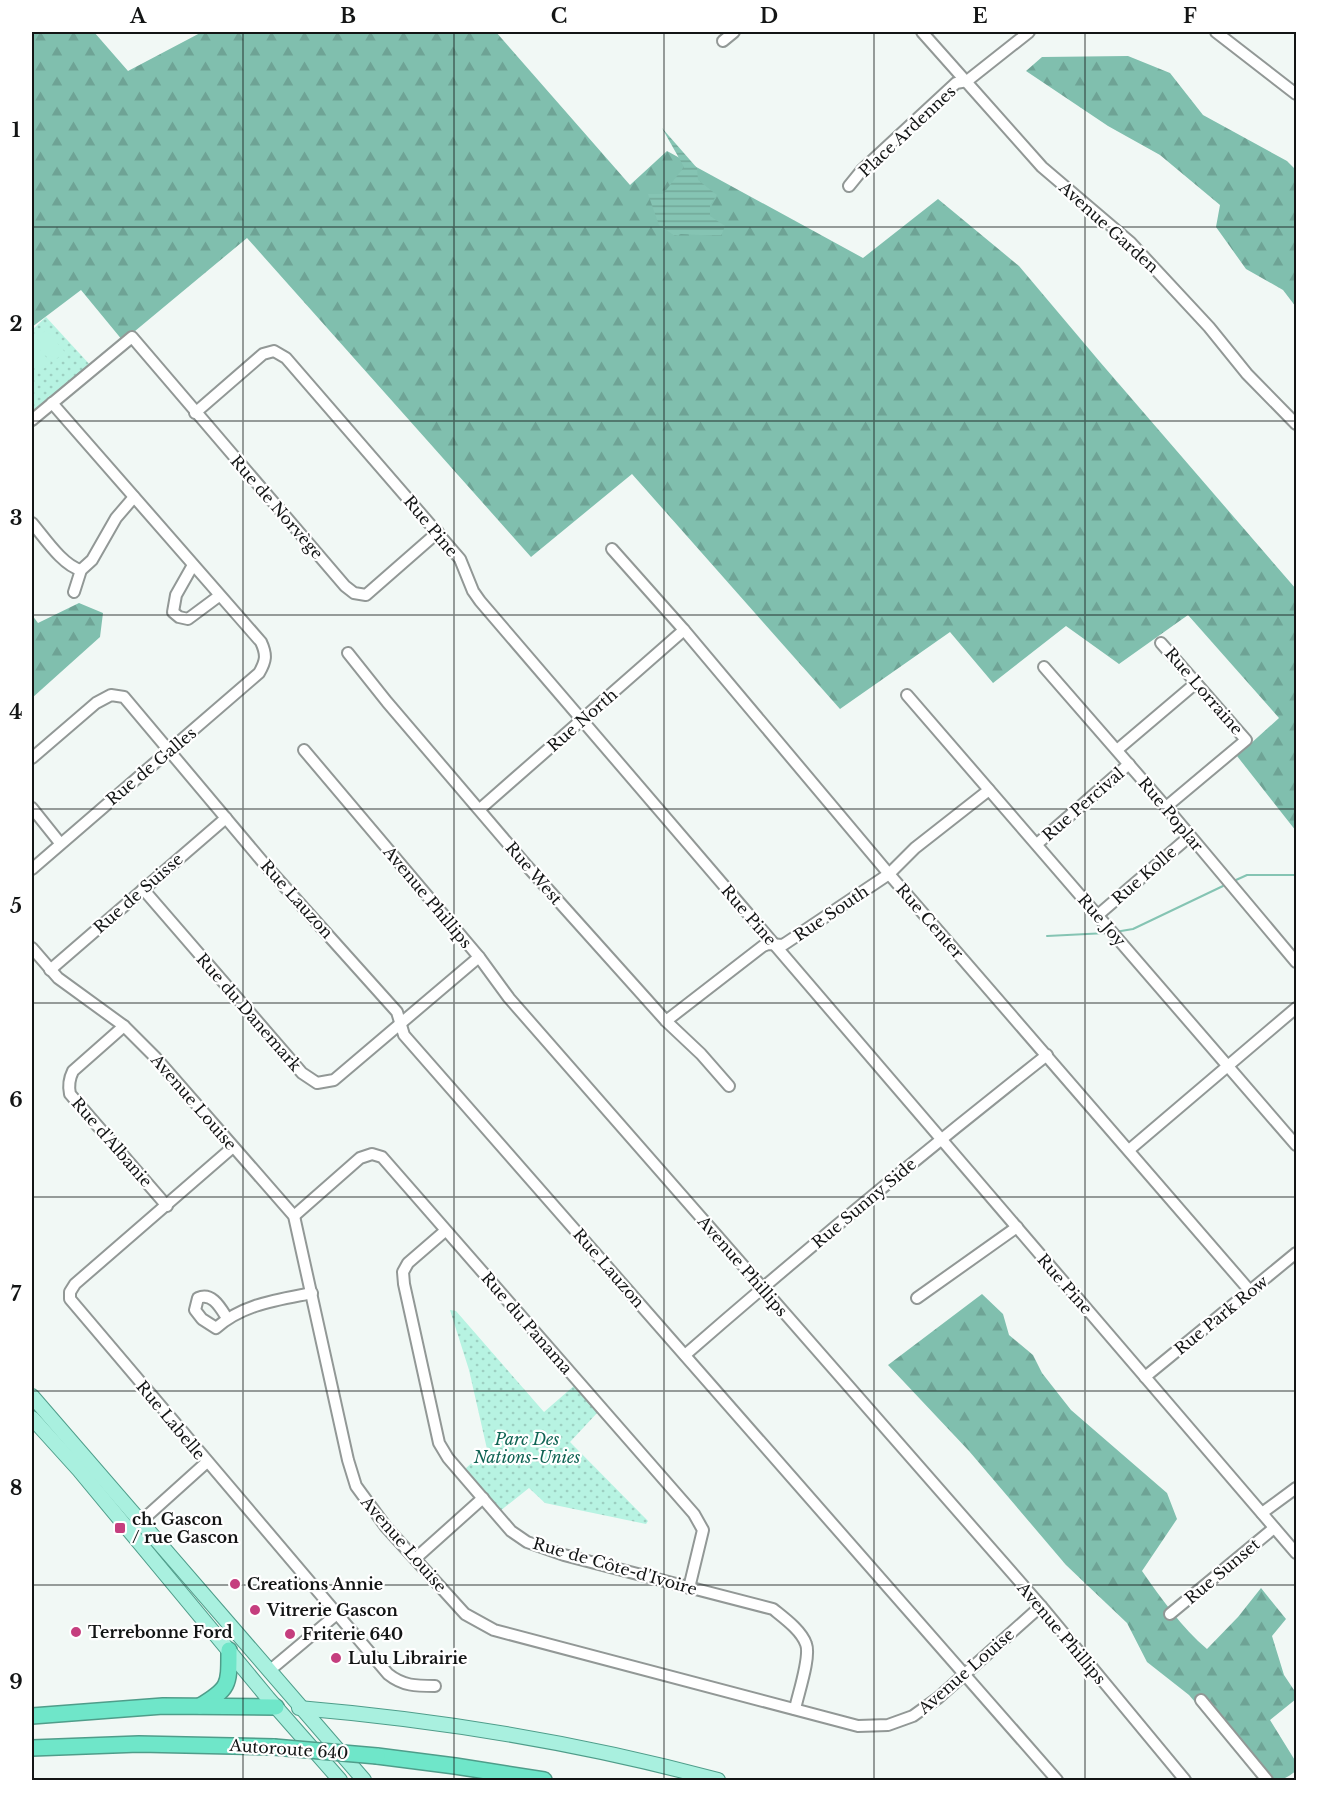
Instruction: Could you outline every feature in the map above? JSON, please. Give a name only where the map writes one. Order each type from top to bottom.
[{"type":"highway","points":[[200,1706],[225,1688],[228,1679],[229,1650]]},
{"type":"highway","points":[[32,1716],[111,1709],[200,1706],[276,1707]]},
{"type":"highway","name":"Autoroute 640","points":[[32,1748],[158,1744],[274,1747],[378,1756],[544,1780]]},
{"type":"main road","points":[[32,1396],[136,1527],[229,1650],[340,1780]]},
{"type":"main road","points":[[32,1418],[269,1671],[364,1780]]},
{"type":"main road","points":[[276,1707],[391,1718],[506,1734],[622,1757],[718,1780]]},
{"type":"street","points":[[723,41],[734,32]]},
{"type":"street","name":"Avenue Garden","points":[[922,32],[1042,167],[1130,242],[1209,327],[1247,374],[1296,424]]},
{"type":"street","name":"Place Ardennes","points":[[849,186],[862,170],[956,83],[967,81],[1029,32]]},
{"type":"street","points":[[1216,32],[1296,94]]},
{"type":"street","name":"Rue de Norvège","points":[[52,403],[132,337],[345,586],[354,593],[366,595],[438,532]]},
{"type":"street","name":"Rue Pine","points":[[195,413],[263,354],[271,351],[279,352],[286,358],[460,559],[472,591],[1296,1553]]},
{"type":"street","points":[[32,420],[52,403],[193,565],[219,596],[188,619],[179,617],[173,612],[176,595],[193,565]]},
{"type":"street","points":[[74,592],[81,570],[92,560],[116,518],[134,497]]},
{"type":"street","points":[[32,523],[72,568],[81,570]]},
{"type":"street","name":"Rue Center","points":[[612,549],[684,630],[889,874],[1250,1292]]},
{"type":"street","name":"Rue de Galles","points":[[32,869],[259,673],[266,660],[261,642],[219,596]]},
{"type":"street","name":"Rue North","points":[[480,809],[684,630]]},
{"type":"street","name":"Rue Lorraine","points":[[1161,643],[1246,740],[1166,807]]},
{"type":"street","name":"Rue West","points":[[348,653],[408,728],[527,866],[666,1022],[701,1054],[729,1086]]},
{"type":"street","name":"Rue Poplar","points":[[1044,667],[1166,807],[1296,962]]},
{"type":"street","name":"Rue Percival","points":[[1117,750],[1197,683]]},
{"type":"street","name":"Rue Lauzon","points":[[32,758],[96,703],[111,695],[124,697],[267,867],[397,1012],[402,1033],[1057,1780]]},
{"type":"street","name":"Rue Joy","points":[[907,695],[1296,1145]]},
{"type":"street","name":"Avenue Phillips","points":[[304,750],[479,957],[509,998],[1041,1606],[1185,1780]]},
{"type":"street","name":"Rue Percival","points":[[1037,844],[1129,764]]},
{"type":"street","name":"Rue South","points":[[666,1022],[763,946],[783,945],[889,874],[915,848],[989,790]]},
{"type":"street","points":[[32,808],[60,843]]},
{"type":"street","name":"Rue de Suisse","points":[[50,970],[226,818]]},
{"type":"street","name":"Rue Kolle","points":[[1098,915],[1190,836]]},
{"type":"street","name":"Rue du Danemark","points":[[143,889],[302,1073],[317,1083],[334,1080],[479,957]]},
{"type":"street","name":"Avenue Louise","points":[[32,948],[58,978],[124,1026],[156,1058],[294,1216],[352,1476],[360,1493],[380,1519],[465,1614],[494,1630],[858,1726],[888,1725],[913,1716],[964,1675],[1041,1606]]},
{"type":"street","points":[[1129,1150],[1296,1008]]},
{"type":"street","name":"Rue d'Albanie","points":[[124,1026],[73,1071],[68,1087],[70,1094],[166,1206]]},
{"type":"street","name":"Rue Sunny Side","points":[[685,1354],[941,1139],[1047,1056]]},
{"type":"street","name":"Rue Labelle","points":[[233,1147],[75,1284],[70,1292],[70,1299],[384,1669],[398,1682],[408,1686],[435,1686]]},
{"type":"street","name":"Rue du Panama","points":[[294,1216],[360,1158],[372,1154],[382,1157],[694,1514],[703,1530],[689,1588]]},
{"type":"street","points":[[917,1298],[1017,1227]]},
{"type":"street","name":"Rue de Côte-d'Ivoire","points":[[445,1231],[408,1263],[403,1272],[439,1443],[448,1458],[511,1531],[527,1542],[564,1555],[773,1609],[791,1624],[805,1642],[807,1652],[795,1709]]},
{"type":"street","name":"Rue Park Row","points":[[1145,1377],[1296,1253]]},
{"type":"street","points":[[227,1318],[259,1303],[312,1293]]},
{"type":"street","points":[[136,1527],[207,1462]]},
{"type":"street","points":[[1263,1513],[1296,1488]]},
{"type":"street","points":[[416,1558],[483,1498]]},
{"type":"street","name":"Rue Sunset","points":[[1170,1614],[1274,1528]]},
{"type":"street","points":[[269,1671],[337,1614]]},
{"type":"street","points":[[1201,1700],[1267,1780]]},
{"type":"green space","points":[[32,32],[94,32],[128,71],[202,32],[496,32],[630,185],[667,151],[863,258],[938,199],[1019,266],[1296,589],[1296,831],[1237,756],[1279,718],[1188,615],[1119,664],[1066,626],[993,683],[950,632],[840,709],[632,474],[531,557],[247,238],[123,341],[81,290],[32,327]]},
{"type":"green space","points":[[1128,56],[1170,73],[1203,115],[1287,161],[1296,170],[1296,307],[1283,290],[1246,269],[1216,227],[1220,205],[1160,155],[1108,126],[1026,71],[1042,57]]},
{"type":"green space","points":[[46,317],[92,367],[32,420],[32,330]]},
{"type":"green space","points":[[46,330],[65,352],[55,360],[36,338]]},
{"type":"green space","points":[[33,341],[51,363],[41,371],[32,360]]},
{"type":"green space","points":[[79,603],[103,613],[100,637],[32,698],[32,615],[38,623]]},
{"type":"green space","points":[[982,1294],[1003,1314],[1009,1335],[1033,1355],[1042,1373],[1071,1410],[1167,1493],[1177,1519],[1142,1571],[1189,1632],[1207,1649],[1238,1617],[1261,1588],[1286,1619],[1272,1636],[1284,1675],[1296,1693],[1296,1699],[1270,1720],[1296,1762],[1296,1771],[1291,1775],[1278,1780],[1258,1776],[1189,1695],[1147,1662],[1127,1623],[1066,1565],[969,1451],[888,1365]]},
{"type":"green space","name":"Parc Des Nations-Unies","points":[[450,1310],[456,1311],[544,1412],[575,1385],[598,1412],[570,1442],[648,1521],[646,1524],[545,1503],[529,1488],[500,1511],[465,1469],[487,1449],[469,1370]]},
{"type":"shaded area","points":[[662,128],[697,168],[698,180],[717,195],[710,205],[710,216],[725,226],[721,236],[681,234],[675,236],[659,225],[648,194],[663,194],[684,167]]},
{"type":"waterway","points":[[1236,880],[1247,875],[1296,875]]},
{"type":"waterway","points":[[1115,932],[1133,929],[1223,886]]},
{"type":"waterway","points":[[1047,936],[1107,933]]},
{"type":"place","name":"ch. Gascon / rue Gascon","points":[[120,1528]]},
{"type":"place","name":"Creations Annie","points":[[235,1584]]},
{"type":"place","name":"Vitrerie Gascon","points":[[255,1610]]},
{"type":"place","name":"Terrebonne Ford","points":[[76,1632]]},
{"type":"place","name":"Friterie 640","points":[[290,1634]]},
{"type":"place","name":"Lulu Librairie","points":[[336,1658]]}]
